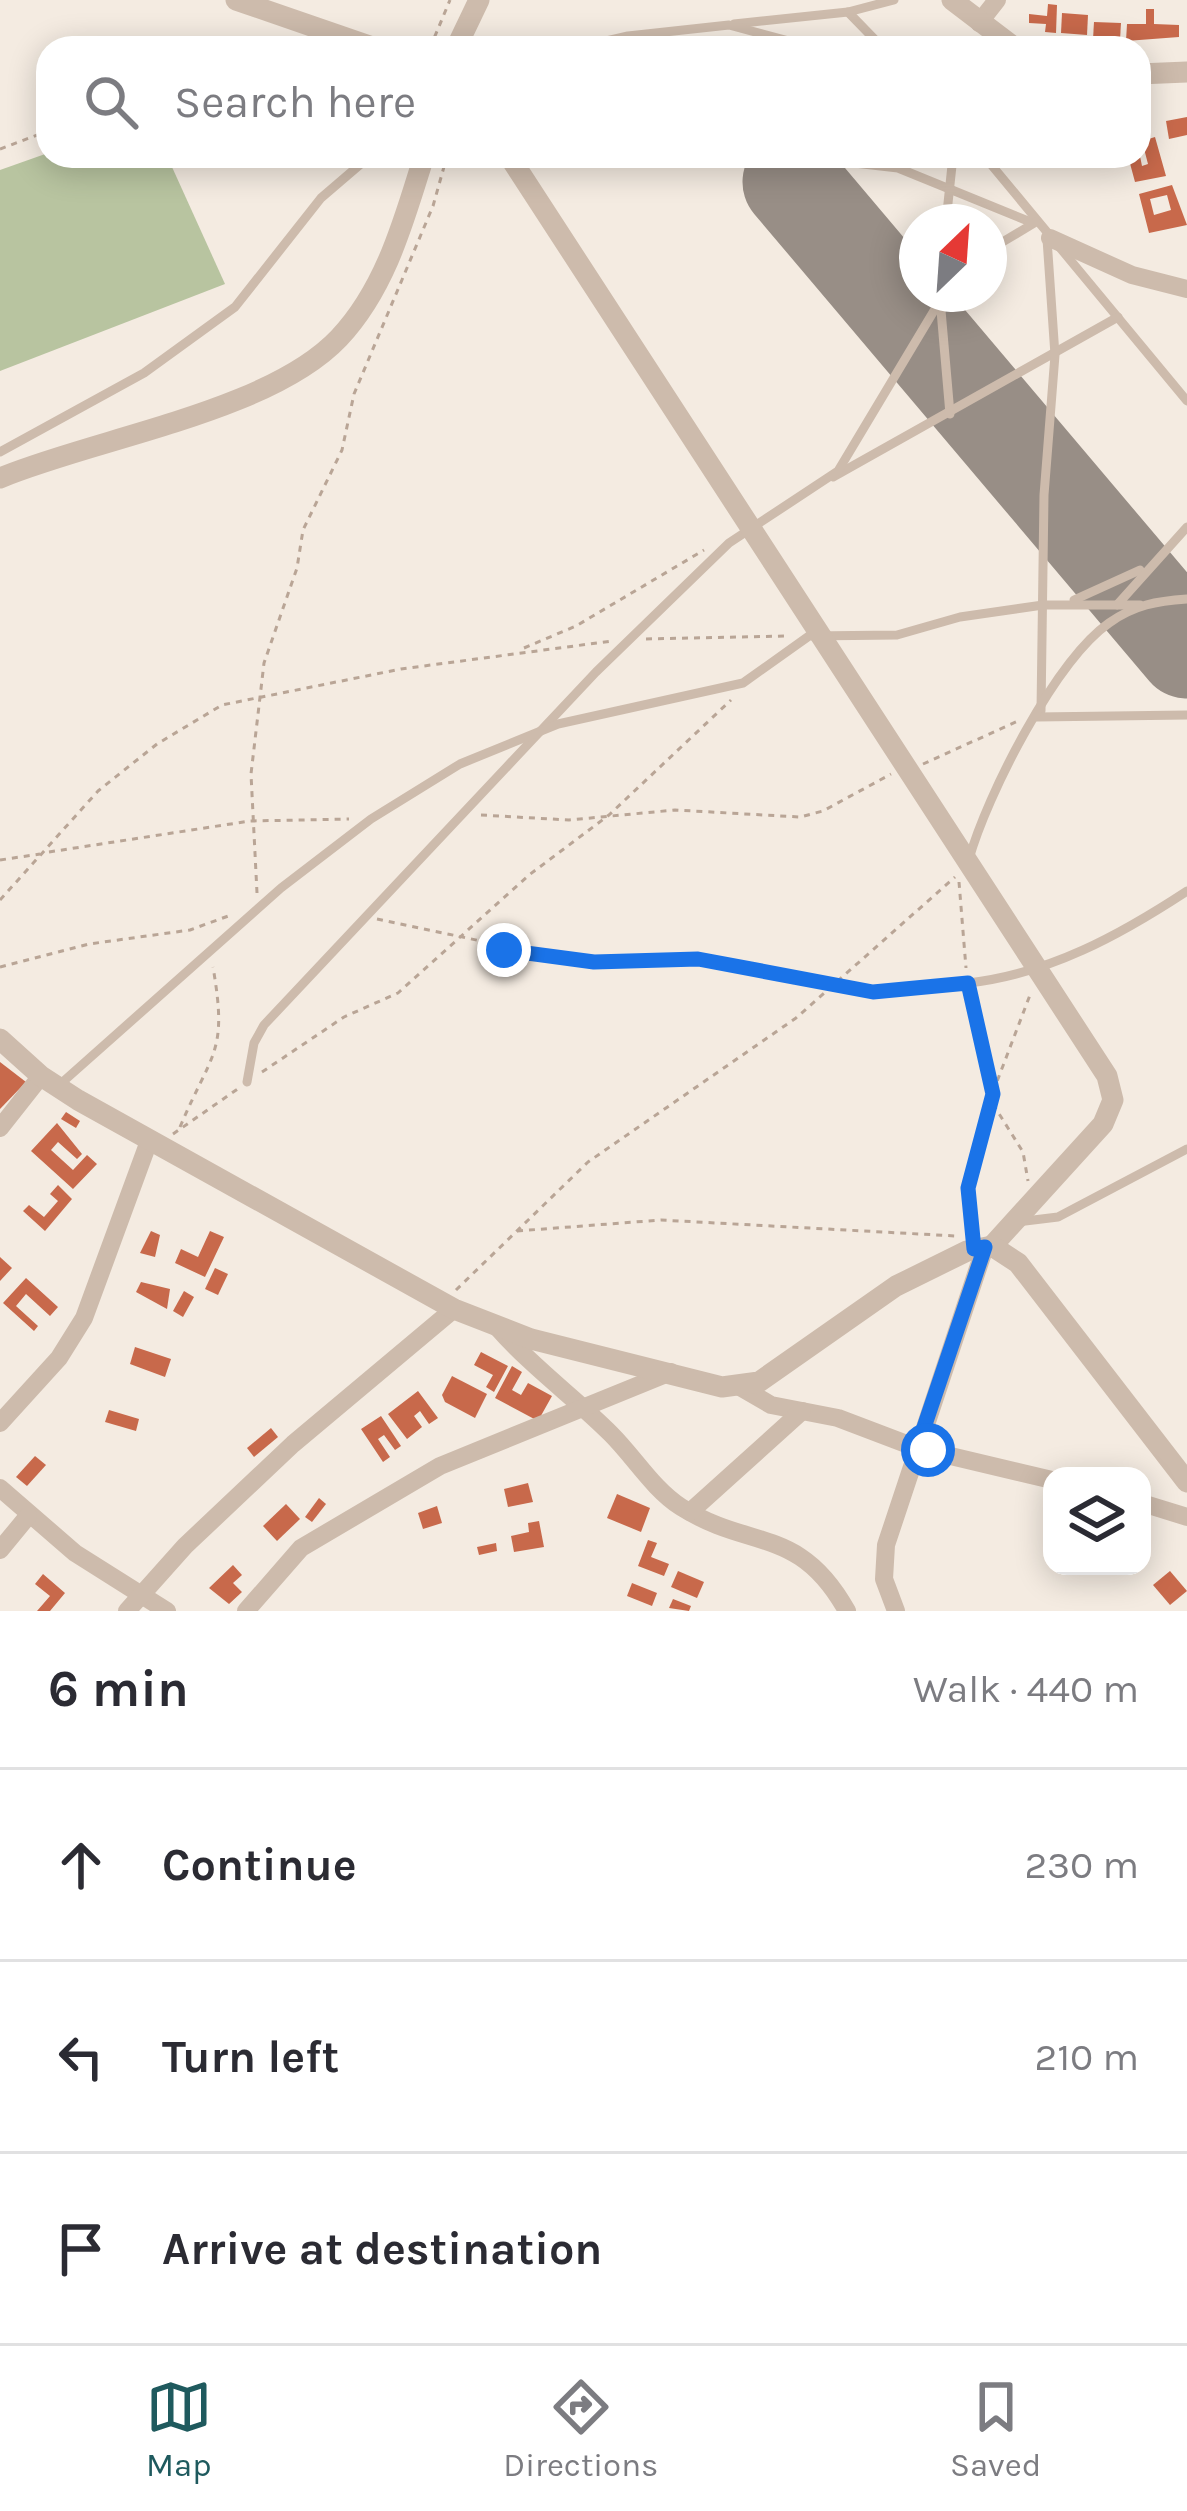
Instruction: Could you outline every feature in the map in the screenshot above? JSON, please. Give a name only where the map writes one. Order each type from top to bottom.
[{"type":"street","points":[[236,0],[340,36]]},
{"type":"street","points":[[462,36],[479,0]]},
{"type":"street","points":[[952,0],[998,36]]},
{"type":"street","points":[[979,22],[997,0]]},
{"type":"street","points":[[1151,74],[1187,72]]},
{"type":"street","points":[[0,478],[239,397],[312,360],[337,340],[377,282],[395,248],[420,168]]},
{"type":"street","points":[[517,168],[753,528],[815,635],[1041,972],[1107,1076],[1113,1100],[1102,1124],[1023,1215],[982,1243],[896,1286],[759,1382],[740,1387]]},
{"type":"street","points":[[1048,236],[1148,281],[1187,289]]},
{"type":"street","points":[[0,1039],[49,1081],[154,1144],[448,1306],[497,1327],[740,1387],[762,1402],[862,1425],[917,1448],[1043,1478]]},
{"type":"street","points":[[0,1128],[49,1081]]},
{"type":"street","points":[[0,1423],[59,1358],[84,1318],[154,1144]]},
{"type":"street","points":[[896,1611],[884,1559],[982,1243]]},
{"type":"street","points":[[982,1243],[1018,1263],[1187,1482]]},
{"type":"street","points":[[127,1611],[185,1546],[448,1306]]},
{"type":"street","points":[[497,1327],[662,1492],[690,1512],[802,1556],[827,1576],[848,1611]]},
{"type":"street","points":[[245,1611],[278,1568],[328,1531],[457,1457],[671,1372]]},
{"type":"street","points":[[690,1512],[802,1411]]},
{"type":"street","points":[[0,1488],[108,1578],[166,1611]]},
{"type":"street","points":[[1151,1506],[1187,1516]]},
{"type":"street","points":[[0,1550],[28,1516]]},
{"type":"lane","points":[[632,36],[848,12],[894,0]]},
{"type":"lane","points":[[848,12],[871,36]]},
{"type":"lane","points":[[729,25],[770,36]]},
{"type":"lane","points":[[0,452],[144,373],[235,307],[322,198],[356,168]]},
{"type":"lane","points":[[898,168],[1035,222]]},
{"type":"lane","points":[[948,204],[952,168]]},
{"type":"lane","points":[[993,168],[1187,401]]},
{"type":"lane","points":[[1007,239],[1035,222]]},
{"type":"lane","points":[[1039,714],[1055,355],[1048,236]]},
{"type":"lane","points":[[829,479],[932,312]]},
{"type":"lane","points":[[943,312],[950,415]]},
{"type":"lane","points":[[247,1082],[254,1043],[264,1025],[538,731],[729,543],[829,479],[1118,317]]},
{"type":"lane","points":[[968,862],[992,796],[1066,670],[1145,568],[1187,527]]},
{"type":"lane","points":[[1069,603],[1145,568]]},
{"type":"lane","points":[[49,1081],[371,819],[460,764],[538,731],[750,679],[815,635],[897,635],[959,617],[1043,604],[1140,605],[1187,598]]},
{"type":"lane","points":[[1105,625],[1140,605]]},
{"type":"lane","points":[[1039,714],[1187,715]]},
{"type":"lane","points":[[968,983],[1041,972],[1137,924],[1186,891]]},
{"type":"lane","points":[[1023,1215],[1058,1217],[1187,1148]]},
{"type":"path","points":[[435,36],[450,0]]},
{"type":"path","points":[[0,149],[36,136]]},
{"type":"path","points":[[0,967],[254,910],[250,820],[258,695],[303,530],[342,450],[363,369],[433,206],[444,168]]},
{"type":"path","points":[[520,650],[576,626],[691,556],[729,543]]},
{"type":"path","points":[[0,900],[98,791],[157,744],[222,705],[520,650],[630,639],[815,635]]},
{"type":"path","points":[[154,1144],[344,1017],[398,993],[560,850],[609,815],[750,679]]},
{"type":"path","points":[[462,813],[533,820],[675,810],[814,815],[908,768],[1039,714]]},
{"type":"path","points":[[0,860],[250,820],[371,819]]},
{"type":"path","points":[[448,1306],[588,1162],[796,1018],[958,874],[968,983],[993,1094]]},
{"type":"path","points":[[364,915],[524,955],[594,962],[698,959],[873,992],[968,983]]},
{"type":"path","points":[[179,1129],[208,1070],[222,1026],[211,947]]},
{"type":"path","points":[[515,1232],[661,1220],[982,1243],[968,1188],[1018,1018],[1041,972]]},
{"type":"path","points":[[992,1102],[1022,1152],[1023,1215]]},
{"type":"green space","points":[[36,157],[36,168],[172,168],[225,284],[0,371],[0,170]]},
{"type":"building","points":[[1048,4],[1057,5],[1056,33],[1045,32],[1046,24],[1029,23],[1029,14],[1047,16]]},
{"type":"building","points":[[1146,9],[1154,9],[1154,24],[1179,25],[1179,37],[1126,36],[1127,24],[1146,24]]},
{"type":"building","points":[[1062,13],[1088,15],[1087,35],[1061,33]]},
{"type":"building","points":[[1094,22],[1121,23],[1120,36],[1093,36]]},
{"type":"building","points":[[1187,117],[1187,135],[1169,139],[1166,121]]},
{"type":"building","points":[[1155,137],[1166,176],[1135,182],[1131,168],[1151,168],[1151,138]]},
{"type":"building","points":[[1172,185],[1187,225],[1149,233],[1139,194]],"holes":[[[1167,195],[1171,210],[1154,215],[1150,199]]]},
{"type":"building","points":[[0,1062],[26,1082],[0,1109]]},
{"type":"building","points":[[66,1112],[80,1121],[76,1128],[61,1119]]},
{"type":"building","points":[[57,1123],[82,1154],[77,1159],[58,1142],[51,1150],[73,1170],[87,1155],[97,1164],[73,1189],[31,1151]]},
{"type":"building","points":[[58,1185],[72,1199],[45,1231],[23,1211],[29,1205],[44,1217],[58,1201],[50,1194]]},
{"type":"building","points":[[151,1231],[160,1235],[155,1257],[140,1253]]},
{"type":"building","points":[[210,1231],[224,1237],[205,1277],[175,1263],[181,1249],[198,1257]]},
{"type":"building","points":[[0,1257],[12,1268],[0,1281]]},
{"type":"building","points":[[215,1268],[228,1274],[218,1295],[205,1289]]},
{"type":"building","points":[[26,1278],[58,1307],[50,1316],[26,1294],[16,1306],[38,1326],[34,1331],[3,1303]]},
{"type":"building","points":[[141,1282],[170,1289],[167,1309],[136,1292]]},
{"type":"building","points":[[184,1291],[194,1297],[183,1317],[173,1311]]},
{"type":"building","points":[[135,1347],[171,1359],[165,1377],[130,1364]]},
{"type":"building","points":[[481,1352],[508,1366],[494,1392],[486,1387],[493,1375],[474,1365]]},
{"type":"building","points":[[512,1366],[522,1372],[512,1390],[521,1395],[528,1383],[552,1396],[538,1421],[495,1398]]},
{"type":"building","points":[[452,1376],[487,1394],[475,1418],[445,1402],[442,1395]]},
{"type":"building","points":[[418,1391],[438,1418],[429,1424],[420,1411],[414,1416],[422,1427],[407,1439],[388,1414]]},
{"type":"building","points":[[109,1410],[139,1419],[136,1431],[105,1422]]},
{"type":"building","points":[[381,1416],[401,1446],[395,1450],[384,1435],[378,1439],[390,1457],[383,1462],[361,1429]]},
{"type":"building","points":[[271,1428],[278,1437],[254,1457],[247,1448]]},
{"type":"building","points":[[35,1456],[46,1465],[27,1486],[16,1477]]},
{"type":"building","points":[[528,1483],[533,1502],[508,1507],[504,1489]]},
{"type":"building","points":[[617,1494],[650,1508],[641,1532],[607,1518]]},
{"type":"building","points":[[319,1498],[326,1504],[312,1522],[305,1517]]},
{"type":"building","points":[[286,1504],[300,1519],[277,1541],[263,1526]]},
{"type":"building","points":[[437,1506],[442,1523],[423,1529],[418,1513]]},
{"type":"building","points":[[539,1521],[544,1547],[514,1552],[511,1536],[529,1532],[528,1523]]},
{"type":"building","points":[[648,1540],[657,1543],[651,1557],[669,1564],[664,1576],[638,1566]]},
{"type":"building","points":[[496,1543],[497,1551],[479,1555],[477,1547]]},
{"type":"building","points":[[233,1565],[242,1575],[233,1583],[242,1592],[229,1604],[209,1588]]},
{"type":"building","points":[[678,1571],[704,1582],[697,1598],[671,1587]]},
{"type":"building","points":[[1170,1571],[1187,1591],[1170,1605],[1153,1585]]},
{"type":"building","points":[[43,1574],[65,1593],[50,1611],[37,1611],[50,1596],[35,1584]]},
{"type":"building","points":[[632,1583],[657,1593],[652,1606],[627,1596]]},
{"type":"building","points":[[673,1599],[691,1606],[689,1611],[669,1608]]},
{"type":"runway","points":[[792,182],[1187,649]]},
{"type":"route","points":[[504,950],[594,962],[698,959],[873,992],[968,983],[993,1094],[965,1209],[974,1249],[985,1247],[953,1330],[917,1448],[928,1450]]}]
